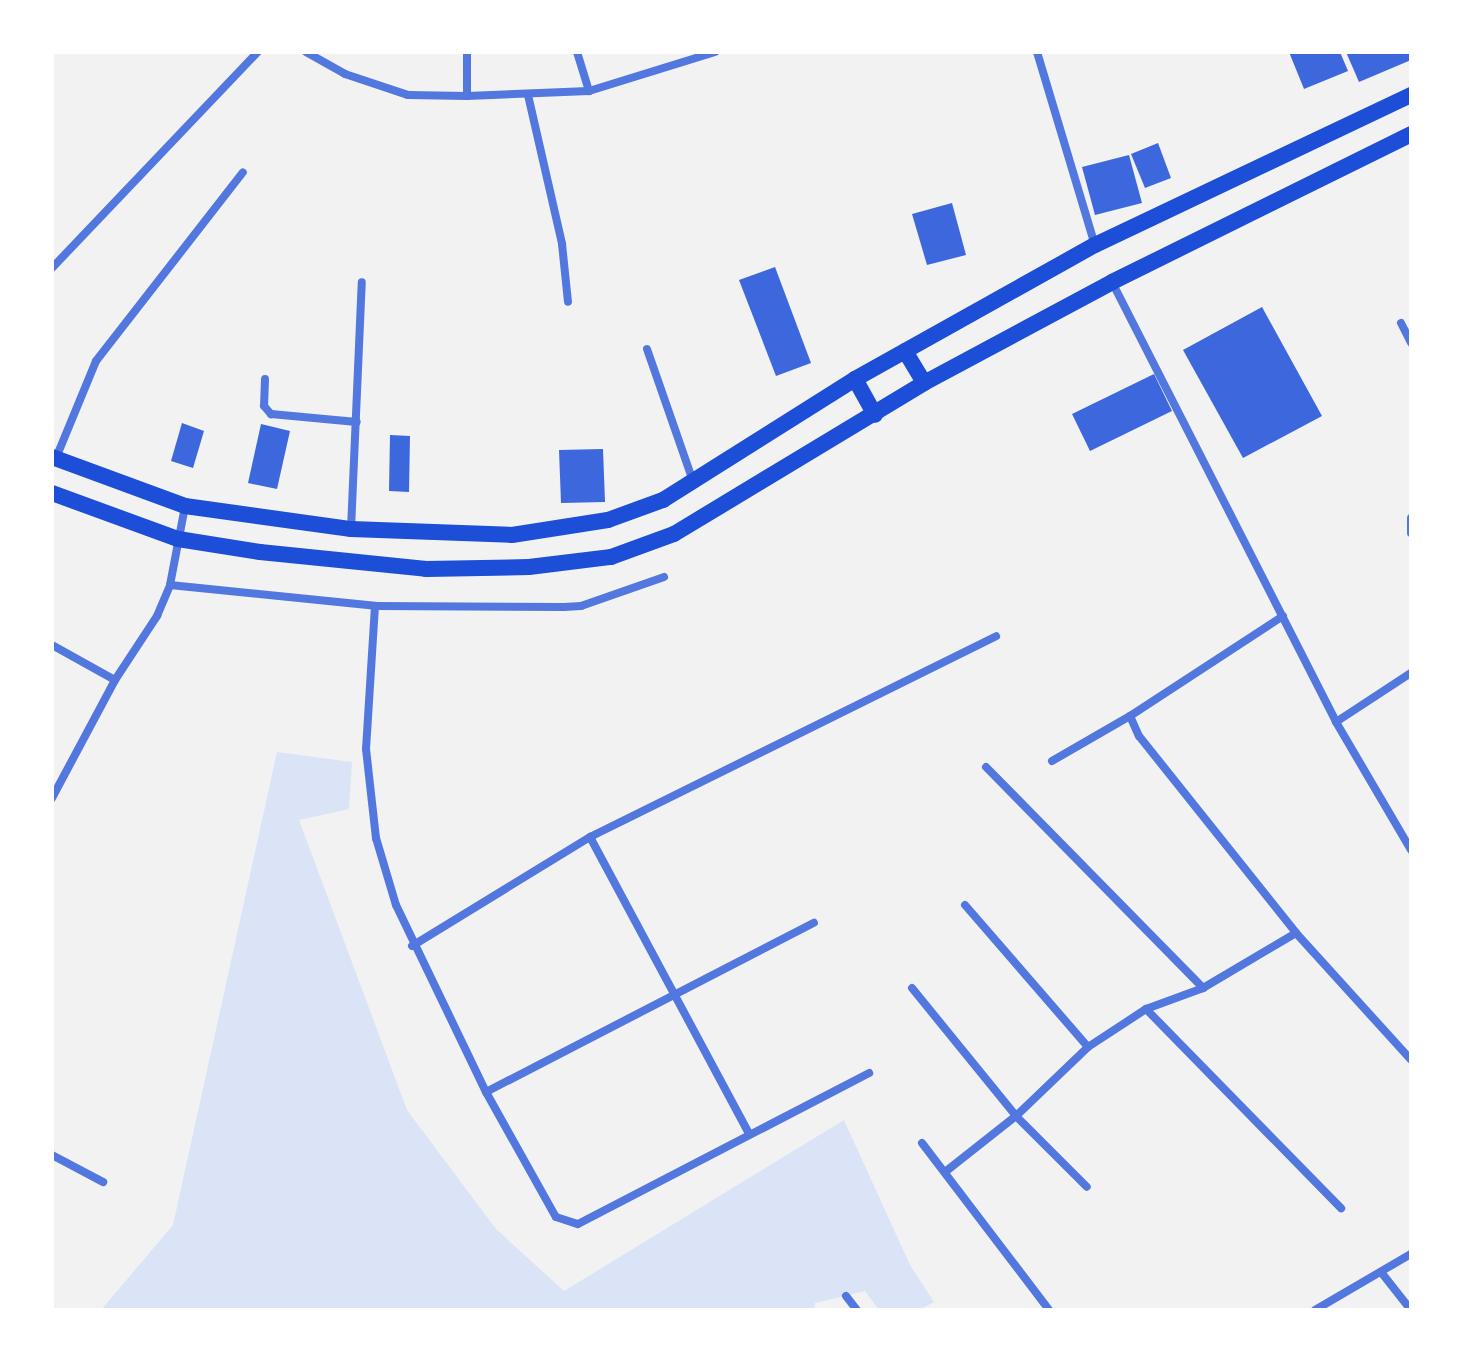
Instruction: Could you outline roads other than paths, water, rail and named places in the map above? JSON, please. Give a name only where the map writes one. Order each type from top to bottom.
[{"type":"main road","points":[[54,457],[185,506],[351,529],[512,535],[608,520],[663,500],[855,379],[1095,245],[1411,95]]},
{"type":"main road","points":[[52,493],[178,539],[426,569],[529,567],[611,557],[674,534],[924,383],[1112,282],[1411,134]]},
{"type":"main road","points":[[905,351],[924,383]]},
{"type":"main road","points":[[855,379],[875,415]]},
{"type":"street","points":[[52,268],[258,52]]},
{"type":"street","points":[[306,52],[345,74],[408,95],[467,96],[589,91],[715,52]]},
{"type":"street","points":[[467,52],[467,96]]},
{"type":"street","points":[[577,52],[589,91]]},
{"type":"street","points":[[1037,52],[1095,245]]},
{"type":"street","points":[[528,95],[562,244],[568,302]]},
{"type":"street","points":[[54,457],[96,361],[243,172]]},
{"type":"street","points":[[351,529],[362,282]]},
{"type":"street","points":[[1112,282],[1336,722],[1411,850]]},
{"type":"street","points":[[1401,323],[1411,343]]},
{"type":"street","points":[[647,349],[693,481]]},
{"type":"street","points":[[265,379],[264,406],[271,414],[357,422]]},
{"type":"street","points":[[52,798],[115,680],[157,616],[170,585],[185,506]]},
{"type":"street","points":[[1411,518],[1411,533]]},
{"type":"street","points":[[170,585],[375,606],[581,606],[664,577]]},
{"type":"street","points":[[375,606],[366,737],[371,809],[412,946],[486,1092],[556,1217],[566,1224],[578,1224],[748,1132],[869,1073]]},
{"type":"street","points":[[1052,761],[1130,716],[1283,616]]},
{"type":"street","points":[[412,946],[590,837],[996,636]]},
{"type":"street","points":[[52,645],[115,680]]},
{"type":"street","points":[[1336,722],[1411,673]]},
{"type":"street","points":[[1130,716],[1139,736],[1296,933],[1411,1060]]},
{"type":"street","points":[[986,767],[1203,988]]},
{"type":"street","points":[[590,837],[748,1132]]},
{"type":"street","points":[[965,905],[1088,1047]]},
{"type":"street","points":[[486,1092],[814,923]]},
{"type":"street","points":[[945,1172],[1016,1116],[1088,1047],[1146,1009],[1203,988],[1296,933]]},
{"type":"street","points":[[912,988],[1016,1116],[1087,1187]]},
{"type":"street","points":[[1146,1009],[1341,1208]]},
{"type":"street","points":[[922,1143],[1049,1310]]},
{"type":"street","points":[[52,1155],[103,1182]]},
{"type":"street","points":[[1315,1310],[1411,1254]]},
{"type":"street","points":[[1381,1272],[1411,1310]]},
{"type":"street","points":[[846,1296],[857,1310]]}]
